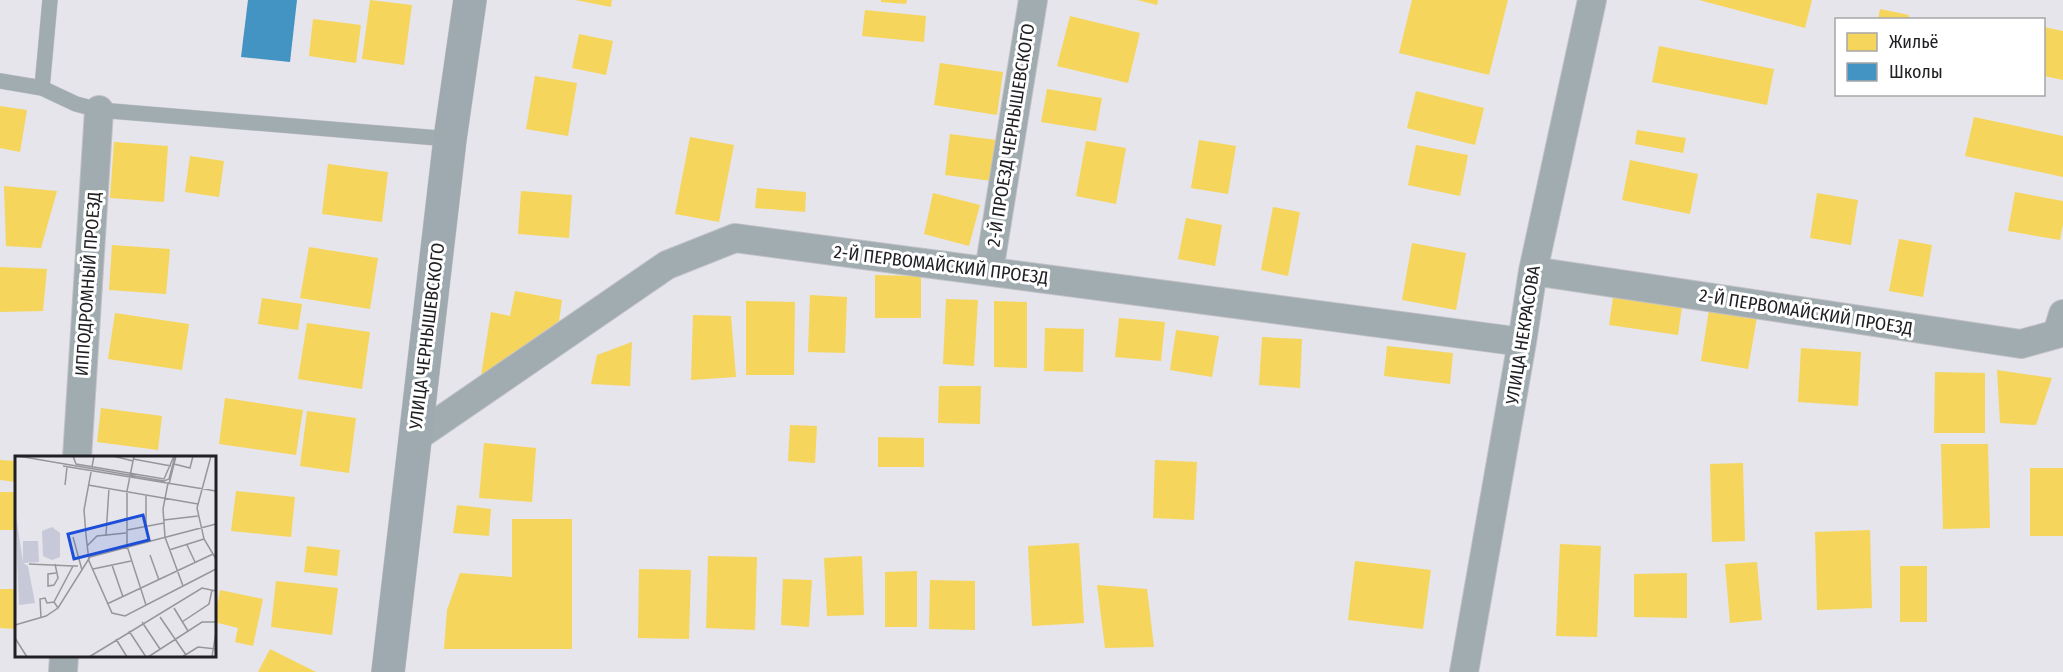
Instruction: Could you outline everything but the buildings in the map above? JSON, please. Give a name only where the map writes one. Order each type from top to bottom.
[{"type":"street","name":"УЛИЦА ЧЕРНЫШЕВСКОГО","points":[[388,672],[450,139],[470,0]]},
{"type":"street","name":"2-Й ПРОЕЗД ЧЕРНЫШЕВСКОГО","points":[[989,271],[1033,0]]},
{"type":"street","name":"УЛИЦА НЕКРАСОВА","points":[[1464,672],[1533,271],[1592,0]]},
{"type":"street","name":"ИППОДРОМНЫЙ ПРОЕЗД","points":[[77,456],[99,110]]},
{"type":"street","name":"2-Й ПЕРВОМАЙСКИЙ ПРОЕЗД","points":[[415,438],[667,265],[735,238],[1522,342]]},
{"type":"street","name":"2-Й ПЕРВОМАЙСКИЙ ПРОЕЗД","points":[[1533,271],[2021,344],[2057,334],[2063,314]]},
{"type":"street","points":[[63,672],[64,657]]},
{"type":"lane","points":[[42,88],[50,0]]},
{"type":"lane","points":[[0,81],[42,88],[76,104],[99,110],[450,139]]}]
